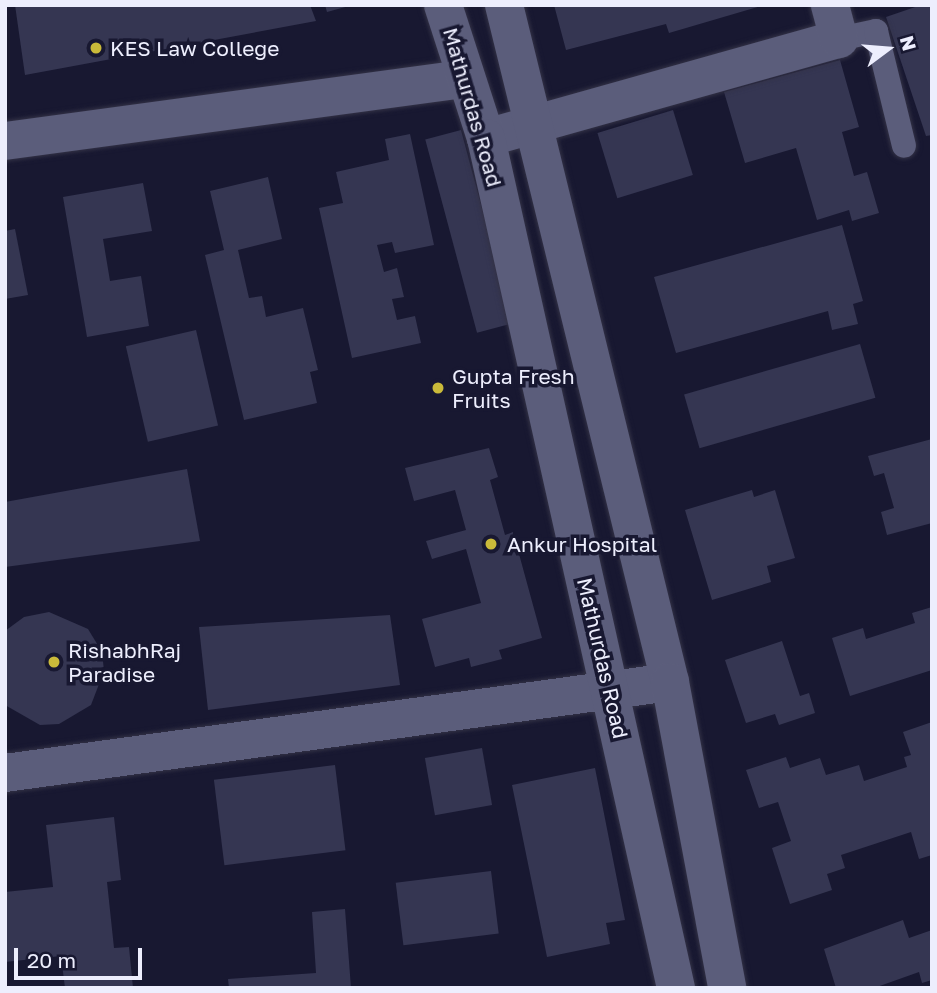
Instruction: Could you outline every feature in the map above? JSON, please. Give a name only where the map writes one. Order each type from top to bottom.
[{"type":"street","name":"Mathurdas Road","points":[[443,5],[462,79],[486,138],[677,988]]},
{"type":"street","points":[[504,5],[670,682],[727,988]]},
{"type":"street","points":[[486,138],[835,22]]},
{"type":"street","points":[[5,141],[462,79]]},
{"type":"street","points":[[5,773],[611,694],[670,682]]},
{"type":"lane","points":[[835,22],[876,31],[904,146]]},
{"type":"building","name":"KES Law College","points":[[15,5],[310,5],[316,21],[25,75]]},
{"type":"building","points":[[325,5],[349,5],[349,6],[327,12]]},
{"type":"building","points":[[554,5],[761,6],[669,33],[666,24],[566,50]]},
{"type":"building","points":[[921,5],[932,5],[932,135],[926,136],[886,17]]},
{"type":"building","points":[[840,60],[859,127],[842,132],[854,176],[867,172],[879,213],[852,221],[849,210],[817,220],[796,148],[745,163],[724,92]]},
{"type":"building","points":[[673,110],[693,175],[617,198],[597,133]]},
{"type":"building","points":[[461,130],[513,323],[477,333],[425,140]]},
{"type":"building","points":[[410,134],[434,245],[395,253],[392,242],[377,245],[384,272],[397,268],[404,297],[392,299],[397,320],[415,316],[421,343],[352,358],[319,208],[343,203],[336,172],[389,160],[385,139]]},
{"type":"building","points":[[268,177],[282,239],[238,250],[249,298],[262,296],[266,317],[303,308],[318,370],[310,372],[317,403],[244,420],[205,255],[224,250],[210,191]]},
{"type":"building","points":[[143,183],[152,231],[103,239],[110,281],[141,276],[149,326],[87,337],[63,197]]},
{"type":"building","points":[[842,225],[863,301],[853,304],[858,324],[832,330],[828,311],[676,353],[654,277]]},
{"type":"building","points":[[15,229],[28,295],[5,299],[5,231]]},
{"type":"building","points":[[196,330],[218,425],[148,442],[126,346]]},
{"type":"building","points":[[860,344],[875,398],[700,448],[684,394]]},
{"type":"building","points":[[932,439],[932,523],[887,535],[881,512],[894,508],[884,473],[874,476],[868,456]]},
{"type":"building","points":[[489,448],[498,477],[490,480],[505,535],[513,532],[542,638],[499,650],[502,659],[471,667],[469,658],[435,667],[422,619],[481,603],[466,549],[432,559],[426,541],[466,530],[455,490],[414,501],[405,468]]},
{"type":"building","points":[[187,469],[200,541],[5,567],[5,502]]},
{"type":"building","points":[[752,490],[754,497],[775,490],[795,558],[767,566],[771,582],[712,600],[685,510]]},
{"type":"building","points":[[932,607],[932,670],[850,696],[832,638],[863,628],[866,639],[915,623],[912,613]]},
{"type":"building","name":"RishabhRaj Paradise","points":[[49,612],[88,629],[102,652],[104,671],[91,705],[59,724],[40,725],[5,705],[5,631],[24,617]]},
{"type":"building","points":[[390,615],[400,685],[208,710],[199,627]]},
{"type":"building","points":[[782,641],[800,696],[809,693],[815,713],[779,725],[775,714],[746,723],[725,660]]},
{"type":"building","points":[[932,722],[932,855],[919,859],[911,832],[841,855],[845,868],[827,874],[832,890],[790,904],[772,848],[791,841],[778,802],[759,808],[746,770],[786,757],[790,768],[820,758],[826,775],[859,765],[864,781],[907,767],[904,757],[911,755],[903,732]]},
{"type":"building","points":[[482,748],[492,805],[435,815],[425,758]]},
{"type":"building","points":[[335,765],[345,850],[224,865],[214,780]]},
{"type":"building","points":[[595,768],[625,920],[606,923],[610,944],[547,957],[512,785]]},
{"type":"building","points":[[114,817],[121,880],[107,882],[114,948],[129,947],[133,988],[65,988],[61,956],[5,962],[5,892],[53,887],[46,825]]},
{"type":"building","points":[[491,871],[499,934],[403,945],[396,883]]},
{"type":"building","points":[[345,909],[351,988],[229,988],[228,979],[316,973],[312,912]]},
{"type":"building","points":[[903,920],[909,938],[932,930],[932,980],[922,983],[919,972],[874,988],[836,988],[824,949]]},
{"type":"place","name":"KES Law College","points":[[96,48]]},
{"type":"place","name":"Gupta Fresh Fruits","points":[[438,388]]},
{"type":"place","name":"Ankur Hospital","points":[[491,544]]},
{"type":"place","name":"RishabhRaj Paradise","points":[[54,662]]}]
